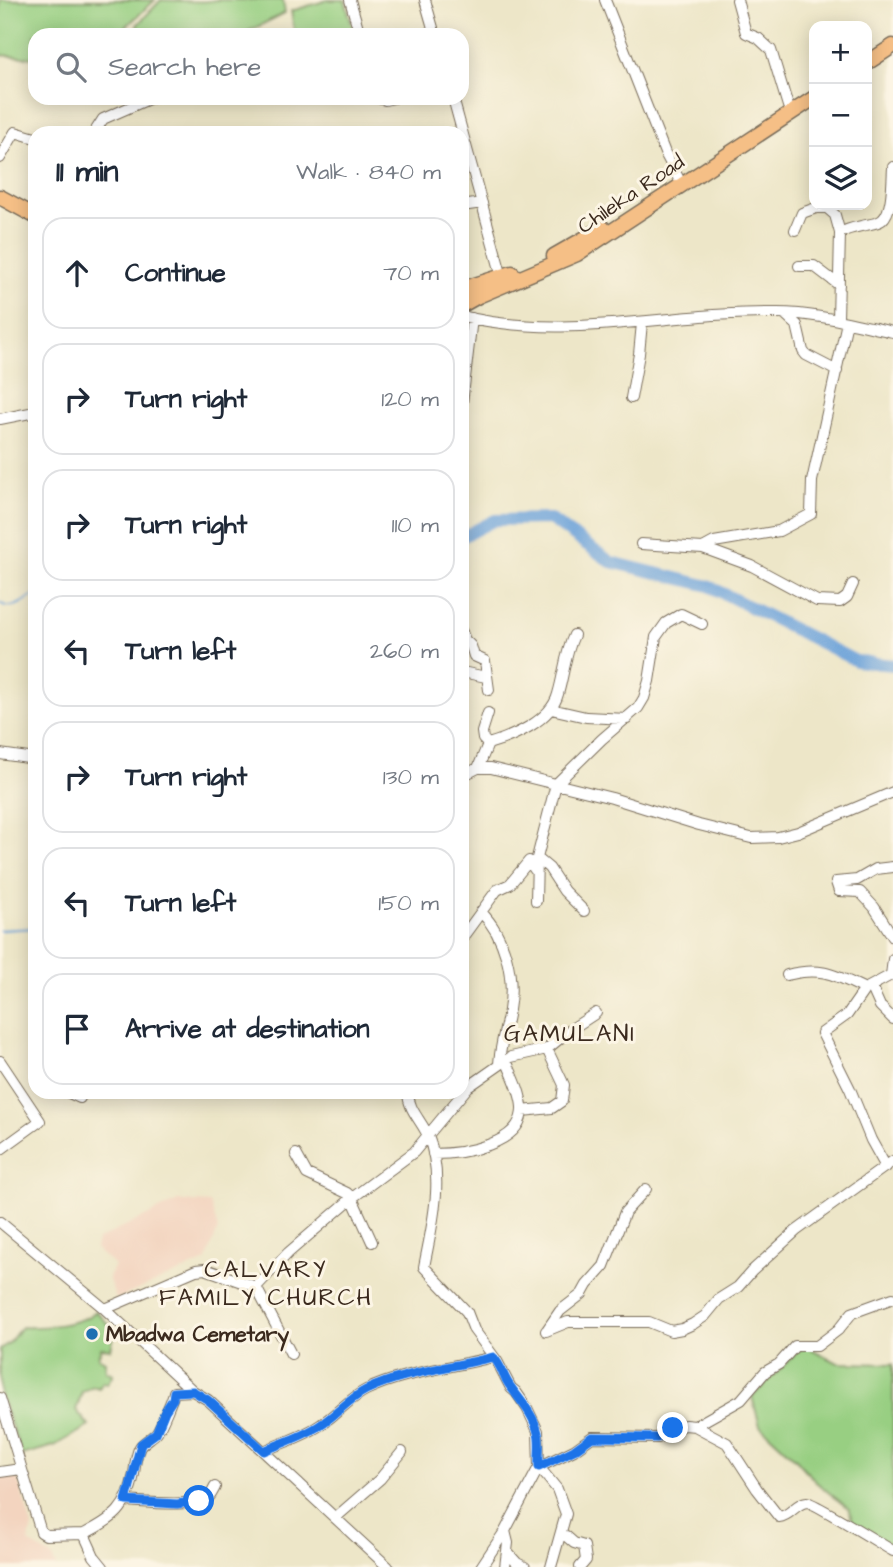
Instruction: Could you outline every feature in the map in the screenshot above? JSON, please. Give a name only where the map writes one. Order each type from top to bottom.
[{"type":"highway","points":[[872,51],[893,37]]},
{"type":"highway","points":[[872,60],[893,46]]},
{"type":"highway","name":"Chileka Road","points":[[469,301],[577,254],[809,91]]},
{"type":"highway","name":"Chileka Road","points":[[469,287],[545,260],[600,230],[809,101]]},
{"type":"highway","points":[[0,197],[28,212]]},
{"type":"highway","points":[[0,208],[28,222]]},
{"type":"street","points":[[350,0],[358,28]]},
{"type":"street","points":[[425,0],[433,28]]},
{"type":"street","points":[[605,0],[664,153],[680,181]]},
{"type":"street","points":[[737,0],[746,33],[758,38],[771,50],[788,106]]},
{"type":"street","points":[[98,126],[103,119],[135,105]]},
{"type":"street","points":[[455,105],[461,126]]},
{"type":"street","points":[[0,158],[15,132],[28,136]]},
{"type":"street","points":[[469,156],[502,277]]},
{"type":"street","points":[[840,233],[845,229],[881,222],[886,217],[893,184],[893,167]]},
{"type":"street","points":[[469,205],[482,203]]},
{"type":"street","points":[[703,548],[714,542],[779,531],[811,514],[812,481],[837,371],[842,321],[839,285],[840,233],[835,215],[827,208],[816,208],[803,213],[795,230]]},
{"type":"street","points":[[799,266],[814,267],[839,285]]},
{"type":"street","points":[[785,313],[797,325],[806,355],[837,371]]},
{"type":"street","points":[[469,317],[549,327],[785,313],[893,332]]},
{"type":"street","points":[[631,398],[642,323]]},
{"type":"street","points":[[0,419],[28,413]]},
{"type":"street","points":[[641,544],[703,548],[752,566],[817,601],[840,602],[847,597],[853,584]]},
{"type":"street","points":[[536,901],[537,858],[556,784],[638,708],[644,698],[656,637],[666,623],[681,614],[702,625]]},
{"type":"street","points":[[488,744],[512,737],[551,709],[559,691],[565,660],[574,635]]},
{"type":"street","points":[[469,644],[474,656],[485,661],[485,677],[489,690]]},
{"type":"street","points":[[469,674],[485,677]]},
{"type":"street","points":[[551,709],[586,718],[626,719]]},
{"type":"street","points":[[488,713],[482,732],[483,739],[488,744]]},
{"type":"street","points":[[478,768],[488,744]]},
{"type":"street","points":[[0,754],[28,758]]},
{"type":"street","points":[[469,772],[478,768],[491,768],[611,797],[726,832],[764,838],[798,832],[893,792]]},
{"type":"street","points":[[537,858],[545,863],[564,891],[584,911]]},
{"type":"street","points":[[469,927],[497,890],[510,884],[529,861],[535,870]]},
{"type":"street","points":[[893,867],[876,869],[857,880],[836,882],[839,891],[860,892],[870,901],[893,937]]},
{"type":"street","points":[[433,1154],[467,1150],[499,1140],[514,1131],[522,1111],[520,1093],[502,1062],[501,1041],[509,1010],[510,978],[495,927],[481,912]]},
{"type":"street","points":[[646,1189],[625,1212],[604,1266],[582,1294],[560,1311],[547,1331],[568,1322],[579,1321],[649,1322],[671,1331],[682,1329],[705,1316],[719,1299],[738,1287],[751,1271],[796,1231],[889,1164],[871,1140],[850,1089],[822,1036],[823,1031],[848,1015],[868,987],[892,974],[893,959]]},
{"type":"street","points":[[787,975],[803,970],[815,971],[868,987],[880,1006],[893,1019]]},
{"type":"street","points":[[469,1086],[502,1062],[517,1055],[547,1049],[596,1013]]},
{"type":"street","points":[[522,1111],[559,1105],[565,1094],[564,1085],[547,1049]]},
{"type":"street","points":[[0,1061],[40,1121],[0,1150]]},
{"type":"street","points":[[409,1099],[428,1135],[433,1154],[435,1211],[424,1267],[467,1312],[474,1330],[527,1408],[538,1432],[539,1467],[505,1531],[481,1567]]},
{"type":"street","points":[[256,1287],[288,1253],[352,1198],[414,1152],[458,1099]]},
{"type":"street","points":[[296,1154],[307,1174],[352,1198],[372,1242]]},
{"type":"street","points":[[0,1222],[105,1308],[388,1567]]},
{"type":"street","points":[[105,1308],[196,1270],[205,1269],[256,1287],[291,1354]]},
{"type":"street","points":[[695,1426],[740,1400],[765,1372],[779,1364],[796,1346],[817,1346],[838,1330],[852,1313],[893,1298]]},
{"type":"street","points":[[264,1451],[318,1427],[364,1391],[387,1381],[493,1357]]},
{"type":"street","points":[[0,1398],[41,1532],[46,1535],[84,1534],[117,1514],[126,1501],[141,1444],[156,1433],[174,1392],[193,1391]]},
{"type":"street","points":[[539,1467],[574,1450],[592,1437],[657,1438],[673,1428],[695,1426],[727,1443],[779,1517],[786,1517],[802,1504],[814,1502],[853,1529],[893,1551]]},
{"type":"street","points":[[335,1518],[380,1479],[402,1452]]},
{"type":"street","points":[[539,1467],[557,1489],[566,1514],[551,1567]]},
{"type":"street","points":[[0,1472],[21,1469]]},
{"type":"street","points":[[126,1501],[177,1504],[198,1502],[210,1497],[215,1487]]},
{"type":"street","points":[[505,1531],[508,1553],[505,1567]]},
{"type":"street","points":[[84,1534],[94,1556],[103,1567]]},
{"type":"street","points":[[560,1535],[584,1546],[586,1560],[580,1567]]},
{"type":"street","points":[[508,1553],[525,1567]]},
{"type":"shaded area","points":[[178,1201],[210,1203],[218,1229],[206,1261],[116,1299],[108,1277],[115,1266],[95,1249],[97,1240]]},
{"type":"shaded area","points":[[16,1473],[32,1527],[28,1542],[52,1557],[56,1567],[0,1567],[0,1475]]},
{"type":"green space","points":[[0,0],[155,0],[125,28],[28,28],[28,57],[0,55]]},
{"type":"green space","points":[[161,0],[283,0],[285,13],[255,28],[138,28],[137,25]]},
{"type":"green space","points":[[328,0],[345,0],[353,28],[294,28],[291,11]]},
{"type":"green space","points":[[96,1311],[115,1331],[111,1349],[101,1348],[98,1357],[105,1361],[106,1371],[113,1374],[107,1384],[103,1382],[99,1388],[93,1386],[82,1392],[76,1410],[89,1426],[54,1446],[22,1455],[0,1395],[0,1349],[9,1343],[21,1327],[50,1326],[81,1320]]},
{"type":"green space","points":[[804,1345],[838,1363],[893,1364],[893,1546],[854,1527],[849,1509],[816,1482],[797,1460],[760,1426],[752,1397]]},
{"type":"waterway","points":[[469,533],[495,520],[550,519],[611,562],[709,586],[856,661],[893,665]]},
{"type":"waterway","points":[[0,603],[14,606],[28,599]]},
{"type":"waterway","points":[[0,930],[28,928]]},
{"type":"place","name":"Mbadwa Cemetary","points":[[92,1334]]},
{"type":"district","name":"GAMULANI","points":[[570,1034]]},
{"type":"district","name":"CALVARY FAMILY CHURCH","points":[[266,1284]]},
{"type":"route","points":[[199,1501],[177,1504],[126,1501],[141,1444],[156,1433],[174,1392],[193,1391],[208,1400],[264,1451],[318,1427],[353,1398],[387,1381],[493,1357],[511,1388],[527,1408],[538,1432],[539,1467],[574,1450],[592,1437],[657,1438],[673,1428]]}]
